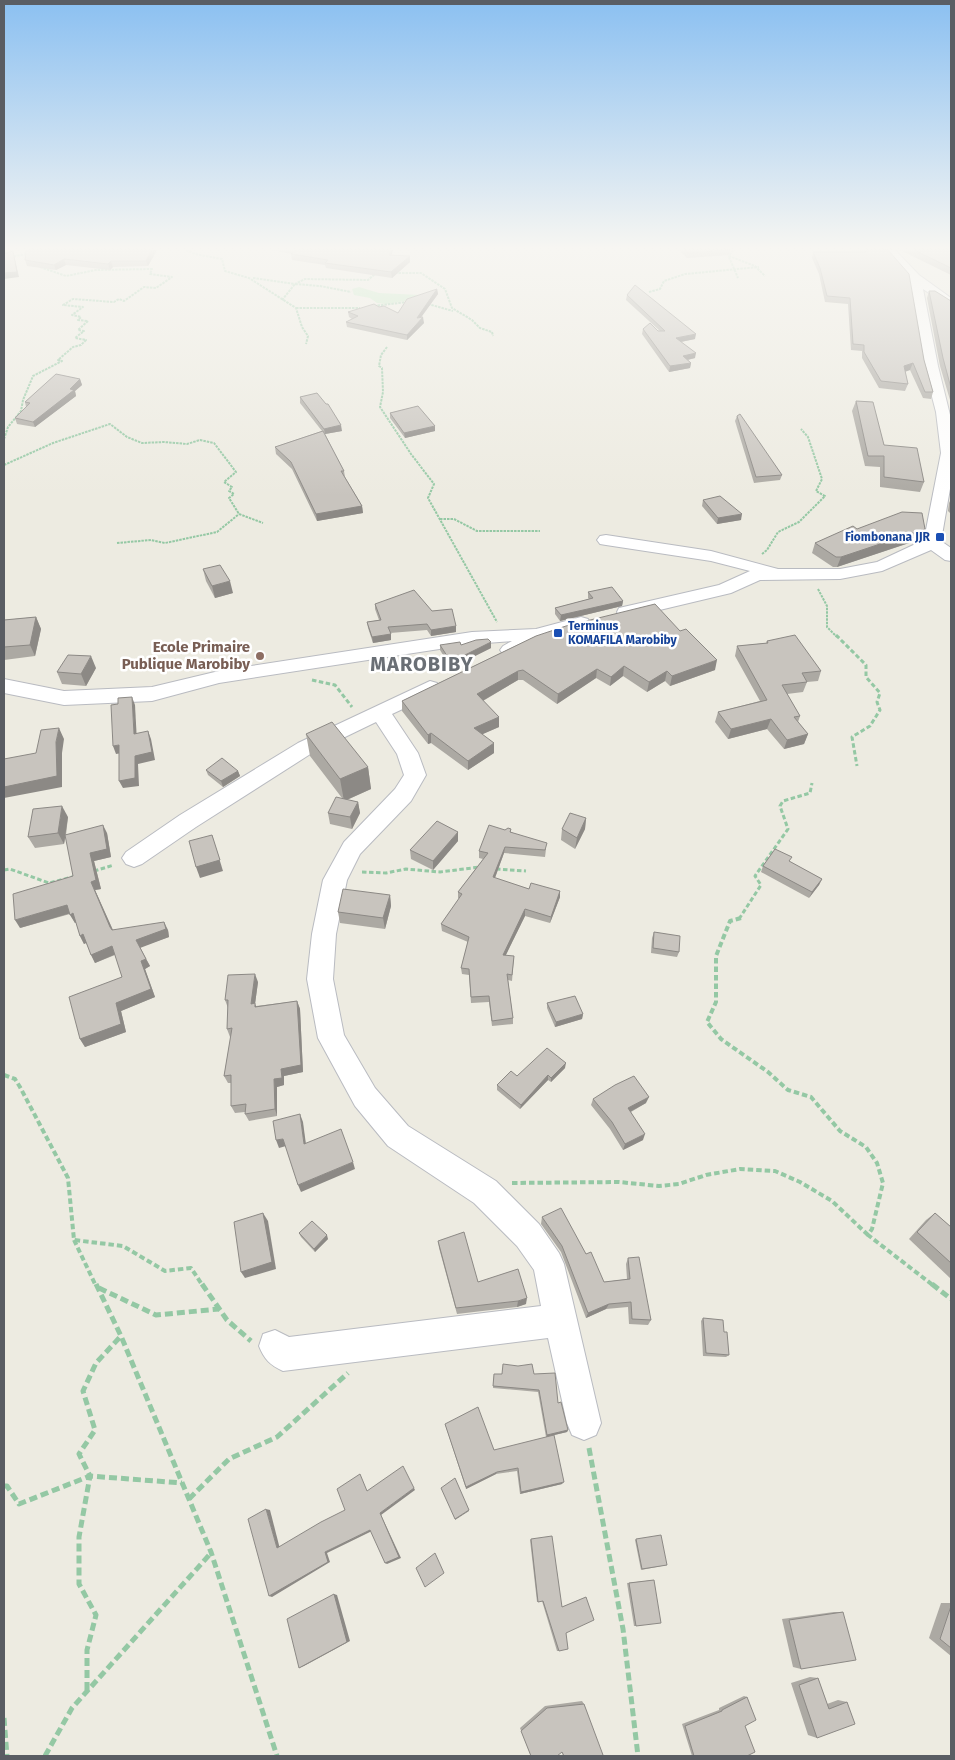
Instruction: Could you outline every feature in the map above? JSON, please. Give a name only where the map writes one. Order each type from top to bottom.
[{"type":"street","points":[[925,332],[931,366],[944,412],[950,457],[932,543]]},
{"type":"street","points":[[606,540],[749,564],[776,574]]},
{"type":"street","points":[[932,543],[951,556]]},
{"type":"street","points":[[613,615],[725,589],[757,575],[797,573],[840,574],[882,566],[932,543]]},
{"type":"street","points":[[491,659],[544,633],[595,619]]},
{"type":"street","points":[[4,686],[64,698],[152,694],[219,678],[418,645],[472,638],[544,633]]},
{"type":"street","points":[[134,858],[188,821],[305,748],[447,680]]},
{"type":"street","points":[[371,716],[407,753],[415,775],[403,795],[352,848],[335,880],[324,934],[320,979],[331,1038],[364,1097],[398,1136],[485,1192],[528,1235],[548,1264],[559,1320],[584,1423]]},
{"type":"street","points":[[276,1346],[283,1354],[559,1320]]},
{"type":"path","points":[[4,439],[8,427],[22,411],[23,400],[32,376],[56,365],[62,361],[58,360],[73,347],[81,345],[86,340],[75,338],[83,332]]},
{"type":"path","points":[[305,332],[308,336],[306,344]]},
{"type":"path","points":[[387,347],[381,355],[379,366],[382,368],[385,394],[380,407],[411,454],[434,484],[428,498],[505,636]]},
{"type":"path","points":[[4,465],[61,440],[110,424],[118,432],[146,444],[164,442],[180,444],[193,443],[200,440],[214,443],[236,472],[224,482],[232,487],[229,491],[234,494],[230,498],[239,514],[263,523]]},
{"type":"path","points":[[749,564],[767,550],[778,532],[800,522],[824,496],[816,492],[822,480],[808,437],[801,430]]},
{"type":"path","points":[[118,543],[151,540],[165,543],[218,532],[239,514]]},
{"type":"path","points":[[440,519],[454,518],[477,531],[540,531]]},
{"type":"path","points":[[797,573],[818,588],[827,606],[827,627],[866,665],[866,677],[880,693],[877,702],[880,710],[870,726],[852,737],[857,766]]},
{"type":"path","points":[[275,668],[304,678],[335,685],[371,716]]},
{"type":"path","points":[[812,783],[810,793],[784,801],[780,806],[788,829],[755,876],[761,885],[740,919],[730,921],[716,956],[716,1002],[707,1022],[721,1038],[768,1072],[788,1090],[811,1097],[840,1131],[866,1147],[877,1163],[882,1182],[877,1210],[868,1234]]},
{"type":"path","points":[[91,872],[134,858]]},
{"type":"path","points":[[344,862],[360,872],[386,873],[406,870],[440,872],[474,866],[483,867]]},
{"type":"path","points":[[491,868],[526,872]]},
{"type":"path","points":[[4,870],[10,869],[49,883],[82,874]]},
{"type":"path","points":[[4,1075],[15,1079],[20,1087],[68,1178],[74,1240],[121,1336],[211,1552],[277,1756]]},
{"type":"path","points":[[473,1184],[619,1182],[659,1186],[679,1184],[706,1175],[740,1169],[775,1171],[800,1182],[832,1201],[868,1234],[951,1299]]},
{"type":"path","points":[[74,1240],[123,1246],[165,1271],[191,1268],[227,1320],[261,1349],[269,1352],[276,1346]]},
{"type":"path","points":[[98,1287],[156,1315],[219,1309]]},
{"type":"path","points":[[86,1690],[87,1650],[96,1615],[85,1598],[80,1584],[79,1537],[90,1476],[79,1454],[95,1430],[82,1391],[96,1363],[121,1336]]},
{"type":"path","points":[[189,1499],[229,1459],[278,1437],[355,1367]]},
{"type":"path","points":[[584,1423],[623,1629],[638,1756]]},
{"type":"path","points":[[4,1486],[7,1486],[19,1504],[90,1476],[182,1482]]},
{"type":"path","points":[[45,1756],[72,1708],[86,1690],[211,1552]]},
{"type":"path","points":[[4,1718],[7,1756]]},
{"type":"building","points":[[394,332],[410,332],[407,335]]},
{"type":"building","points":[[645,332],[694,332],[696,334],[676,338],[696,353],[683,356],[691,363],[670,366]]},
{"type":"building","points":[[852,332],[919,332],[924,360],[933,392],[925,392],[913,363],[904,366],[908,384],[881,381],[864,352],[864,345],[853,344]]},
{"type":"building","points":[[938,332],[951,332],[951,388]]},
{"type":"building","points":[[56,374],[80,379],[70,389],[74,390],[33,422],[15,418],[30,403],[25,402]]},
{"type":"building","points":[[317,393],[328,404],[341,425],[324,429],[300,397]]},
{"type":"building","points":[[856,401],[873,402],[884,445],[917,448],[924,482],[884,477],[884,456],[868,456]]},
{"type":"building","points":[[418,406],[435,426],[404,433],[390,413]]},
{"type":"building","points":[[740,414],[782,475],[756,477],[737,416]]},
{"type":"building","points":[[323,431],[344,471],[341,471],[362,506],[316,514],[291,462],[275,447]]},
{"type":"building","points":[[720,496],[742,514],[718,518],[703,500]]},
{"type":"building","points":[[902,512],[922,513],[925,529],[841,557],[836,557],[815,543],[853,526],[857,529]]},
{"type":"building","points":[[220,565],[230,581],[212,586],[203,569]]},
{"type":"building","points":[[612,587],[623,601],[561,615],[555,608],[593,598],[588,592]]},
{"type":"building","points":[[414,590],[432,611],[452,609],[456,626],[431,630],[427,624],[388,627],[391,634],[372,637],[367,622],[381,620],[375,604]]},
{"type":"building","points":[[655,604],[680,631],[686,629],[717,660],[672,676],[667,671],[649,682],[624,666],[611,677],[597,669],[558,694],[523,670],[518,671],[477,694],[499,717],[474,728],[494,743],[468,761],[431,733],[428,735],[402,701],[536,636],[566,626]]},
{"type":"building","points":[[36,617],[30,645],[4,647],[4,620]]},
{"type":"building","points":[[795,635],[821,671],[802,673],[807,682],[782,685],[800,716],[794,717],[808,734],[787,740],[771,719],[731,729],[718,712],[767,700],[737,646],[768,643],[767,641]]},
{"type":"building","points":[[488,639],[491,642],[451,662],[440,645],[460,642],[461,645],[476,640]]},
{"type":"building","points":[[68,655],[91,656],[81,674],[57,672]]},
{"type":"building","points":[[132,697],[134,734],[148,731],[152,752],[135,756],[135,778],[119,781],[119,745],[113,746],[111,705],[118,704],[118,698]]},
{"type":"building","points":[[332,722],[368,767],[340,779],[306,734]]},
{"type":"building","points":[[59,728],[56,742],[57,776],[4,787],[4,759],[36,753],[41,730]]},
{"type":"building","points":[[222,758],[238,771],[221,781],[206,770]]},
{"type":"building","points":[[336,797],[358,802],[350,817],[328,813]]},
{"type":"building","points":[[62,806],[58,833],[28,837],[33,809]]},
{"type":"building","points":[[570,813],[586,818],[577,838],[562,829]]},
{"type":"building","points":[[437,821],[458,832],[433,861],[410,850]]},
{"type":"building","points":[[103,825],[107,849],[90,853],[96,880],[91,882],[110,927],[112,930],[164,922],[166,929],[136,940],[146,959],[141,961],[151,989],[116,1003],[121,1024],[80,1039],[69,997],[122,977],[112,946],[91,955],[83,934],[80,936],[73,913],[70,915],[67,905],[15,920],[13,894],[73,876],[65,835]]},
{"type":"building","points":[[489,825],[505,830],[508,828],[511,829],[510,832],[547,843],[545,850],[505,847],[493,877],[529,889],[531,883],[560,891],[551,917],[525,909],[503,955],[514,956],[512,975],[507,974],[513,1018],[492,1021],[489,996],[471,997],[469,969],[461,968],[469,937],[441,924],[462,894],[458,892],[488,853],[479,851]]},
{"type":"building","points":[[212,835],[220,860],[196,867],[189,841]]},
{"type":"building","points":[[775,849],[792,857],[789,861],[822,879],[812,892],[763,866]]},
{"type":"building","points":[[343,889],[390,895],[383,918],[338,912]]},
{"type":"building","points":[[654,932],[680,936],[679,952],[653,948]]},
{"type":"building","points":[[255,974],[251,1004],[255,1003],[255,1007],[297,1001],[301,1065],[281,1069],[282,1078],[274,1079],[275,1109],[245,1114],[246,1104],[231,1106],[231,1075],[224,1076],[232,1028],[227,1029],[228,1000],[225,1000],[228,975]]},
{"type":"building","points":[[575,996],[583,1014],[556,1022],[547,1003]]},
{"type":"building","points":[[547,1048],[566,1063],[551,1078],[548,1075],[521,1105],[497,1085],[511,1071],[517,1076]]},
{"type":"building","points":[[634,1076],[649,1097],[628,1108],[645,1134],[625,1144],[612,1122],[593,1099]]},
{"type":"building","points":[[300,1114],[304,1144],[341,1129],[353,1162],[298,1185],[283,1139],[276,1140],[273,1121]]},
{"type":"building","points":[[561,1208],[586,1254],[591,1252],[604,1282],[630,1279],[628,1258],[639,1257],[651,1320],[632,1319],[631,1302],[609,1304],[588,1313],[562,1246],[542,1217]]},
{"type":"building","points":[[263,1213],[272,1262],[241,1272],[234,1222]]},
{"type":"building","points":[[935,1213],[951,1227],[951,1263],[917,1232]]},
{"type":"building","points":[[312,1221],[327,1235],[314,1249],[299,1233]]},
{"type":"building","points":[[464,1232],[478,1282],[518,1269],[527,1298],[518,1301],[456,1308],[438,1241]]},
{"type":"building","points":[[703,1318],[723,1320],[724,1332],[727,1332],[729,1355],[706,1353]]},
{"type":"building","points":[[503,1364],[518,1366],[532,1364],[534,1374],[555,1373],[558,1403],[561,1402],[568,1430],[547,1435],[539,1390],[493,1386],[494,1374],[502,1374]]},
{"type":"building","points":[[478,1407],[494,1450],[554,1435],[564,1482],[521,1492],[518,1468],[497,1472],[466,1487],[445,1424]]},
{"type":"building","points":[[403,1466],[414,1488],[380,1513],[399,1557],[385,1563],[370,1530],[325,1552],[328,1562],[269,1596],[248,1519],[266,1509],[277,1548],[345,1510],[337,1489],[360,1474],[367,1491]]},
{"type":"building","points":[[455,1478],[469,1510],[455,1519],[441,1488]]},
{"type":"building","points":[[661,1535],[667,1565],[642,1569],[636,1539]]},
{"type":"building","points":[[552,1536],[562,1607],[586,1597],[594,1620],[566,1633],[568,1649],[559,1651],[543,1601],[538,1602],[531,1539]]},
{"type":"building","points":[[435,1553],[444,1573],[425,1587],[416,1568]]},
{"type":"building","points":[[654,1580],[661,1623],[636,1626],[629,1583]]},
{"type":"building","points":[[334,1594],[347,1642],[299,1668],[287,1619]]},
{"type":"building","points":[[951,1606],[951,1648],[940,1639]]},
{"type":"building","points":[[843,1612],[856,1660],[801,1669],[789,1620]]},
{"type":"building","points":[[818,1678],[829,1709],[847,1702],[855,1724],[817,1738],[799,1685]]},
{"type":"building","points":[[747,1697],[756,1720],[745,1726],[755,1752],[747,1756],[694,1756],[685,1726],[722,1711]]},
{"type":"building","points":[[584,1704],[603,1755],[564,1756],[562,1752],[557,1756],[531,1756],[521,1731],[547,1708]]},
{"type":"place","name":"Fiombonana JJR","points":[[940,537]]},
{"type":"place","name":"Terminus KOMAFILA Marobiby","points":[[558,633]]},
{"type":"place","name":"Ecole Primaire Publique Marobiby","points":[[260,656]]},
{"type":"district","name":"MAROBIBY","points":[[422,664]]}]
